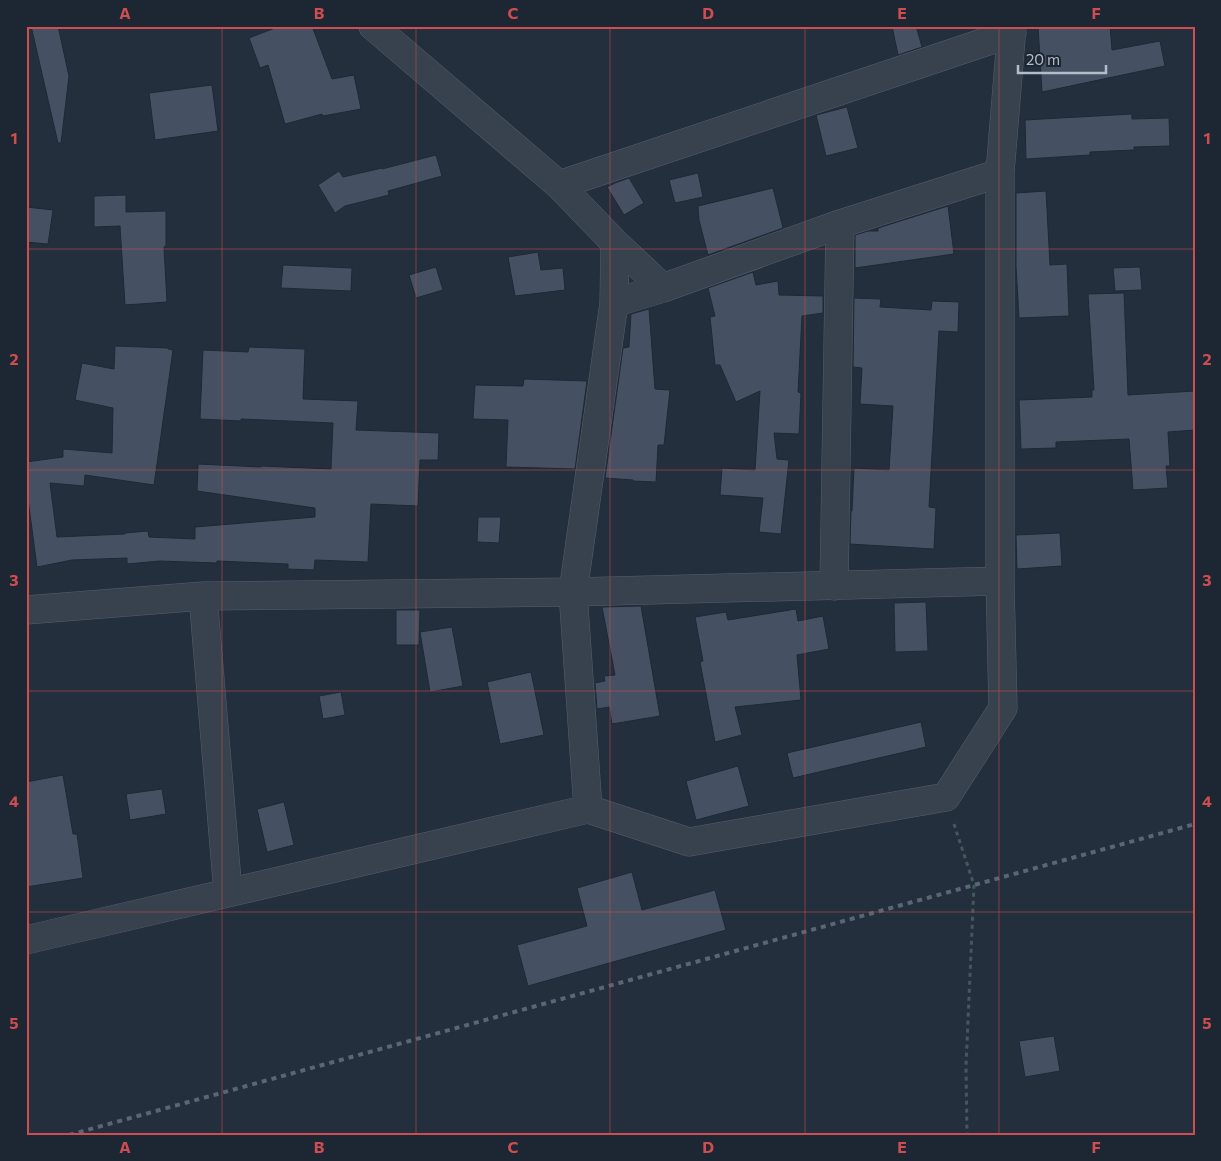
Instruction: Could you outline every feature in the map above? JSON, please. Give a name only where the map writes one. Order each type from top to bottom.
[{"type":"street","points":[[373,26],[559,185],[615,243],[663,288]]},
{"type":"street","points":[[26,940],[588,809],[689,842],[946,797],[1004,708],[1000,582],[1000,174],[1012,30],[559,185]]},
{"type":"street","points":[[614,303],[663,288],[840,224],[1000,174]]},
{"type":"street","points":[[834,586],[840,224]]},
{"type":"street","points":[[588,809],[573,592],[614,303],[615,243]]},
{"type":"street","points":[[26,610],[203,596],[573,592],[1000,582]]},
{"type":"street","points":[[203,596],[228,893]]},
{"type":"path","points":[[946,797],[974,885],[966,1066],[967,1135]]},
{"type":"building","points":[[31,26],[58,26],[69,76],[61,143],[58,143]]},
{"type":"building","points":[[280,26],[312,26],[332,79],[354,75],[361,109],[323,116],[322,114],[285,124],[268,65],[260,68],[249,38]]},
{"type":"building","points":[[892,26],[916,26],[922,47],[898,55]]},
{"type":"building","points":[[1038,26],[1110,26],[1112,50],[1160,41],[1165,66],[1042,92]]},
{"type":"building","points":[[212,85],[218,131],[155,140],[149,93]]},
{"type":"building","points":[[847,107],[858,148],[826,156],[816,115]]},
{"type":"building","points":[[1132,114],[1132,119],[1169,118],[1170,146],[1134,147],[1134,150],[1090,152],[1090,155],[1026,159],[1025,120]]},
{"type":"building","points":[[436,155],[442,176],[388,191],[389,195],[345,206],[335,213],[318,185],[339,171],[343,177]]},
{"type":"building","points":[[698,173],[703,197],[675,203],[669,180]]},
{"type":"building","points":[[629,178],[644,203],[624,215],[607,187]]},
{"type":"building","points":[[773,188],[783,228],[708,255],[699,220],[698,206]]},
{"type":"building","points":[[1046,191],[1050,265],[1067,264],[1069,316],[1019,318],[1016,266],[1016,193]]},
{"type":"building","points":[[126,195],[126,212],[166,211],[166,246],[164,247],[167,302],[125,305],[120,226],[94,227],[94,196]]},
{"type":"building","points":[[948,206],[954,254],[855,268],[855,235],[868,231],[878,231],[878,228]]},
{"type":"building","points":[[26,207],[53,210],[48,244],[26,242]]},
{"type":"building","points":[[538,252],[541,270],[563,268],[565,290],[515,296],[508,257]]},
{"type":"building","points":[[283,265],[352,268],[351,291],[281,288]]},
{"type":"building","points":[[436,267],[443,290],[416,298],[409,275]]},
{"type":"building","points":[[1140,267],[1142,290],[1115,291],[1113,268]]},
{"type":"building","points":[[753,272],[756,285],[778,281],[779,295],[823,296],[823,313],[802,316],[798,392],[801,393],[799,434],[774,433],[777,459],[789,460],[781,534],[759,532],[763,498],[720,495],[722,468],[755,470],[760,391],[736,402],[720,365],[715,365],[710,317],[715,316],[708,288]]},
{"type":"building","points":[[1124,293],[1128,395],[1195,391],[1195,430],[1168,432],[1170,466],[1166,466],[1168,488],[1133,490],[1129,439],[1056,442],[1056,448],[1021,449],[1019,400],[1092,397],[1092,390],[1094,390],[1088,294]]},
{"type":"building","points":[[854,298],[881,299],[880,307],[931,310],[932,301],[959,302],[958,332],[939,331],[929,507],[936,508],[934,549],[850,544],[854,468],[889,470],[893,406],[860,404],[862,368],[853,367]]},
{"type":"building","points":[[649,309],[655,389],[670,390],[664,445],[658,445],[656,482],[605,478],[623,348],[629,347],[631,314]]},
{"type":"building","points":[[115,346],[168,348],[173,350],[154,485],[85,475],[84,486],[50,483],[57,537],[148,531],[149,537],[195,539],[195,527],[315,517],[315,508],[197,491],[198,464],[331,469],[333,423],[200,419],[203,350],[248,352],[249,347],[305,349],[303,399],[358,401],[356,430],[439,433],[438,460],[420,460],[418,506],[371,504],[368,562],[315,560],[314,570],[288,569],[288,564],[217,561],[217,563],[160,561],[127,564],[127,558],[72,560],[37,567],[26,484],[26,462],[63,457],[63,449],[112,453],[113,408],[75,400],[82,363],[114,369]]},
{"type":"building","points":[[524,379],[587,381],[575,469],[506,467],[508,420],[473,419],[475,385],[523,386]]},
{"type":"building","points":[[478,517],[501,517],[499,543],[477,542]]},
{"type":"building","points":[[1060,533],[1062,566],[1017,569],[1016,535]]},
{"type":"building","points":[[926,602],[928,651],[895,652],[894,603]]},
{"type":"building","points":[[641,606],[660,716],[612,724],[609,707],[597,709],[595,683],[605,681],[604,676],[615,675],[602,607]]},
{"type":"building","points":[[796,609],[798,621],[823,616],[829,649],[797,655],[801,700],[735,707],[742,735],[715,742],[700,662],[703,661],[695,617],[726,612],[728,620]]},
{"type":"building","points":[[396,610],[420,610],[419,645],[396,645]]},
{"type":"building","points":[[452,627],[463,686],[430,692],[420,632]]},
{"type":"building","points":[[531,672],[544,735],[500,744],[487,682]]},
{"type":"building","points":[[341,692],[345,715],[323,719],[319,696]]},
{"type":"building","points":[[921,722],[926,747],[793,778],[787,753]]},
{"type":"building","points":[[738,766],[749,806],[696,820],[686,781]]},
{"type":"building","points":[[63,775],[73,834],[77,834],[83,878],[26,887],[26,782]]},
{"type":"building","points":[[162,789],[166,814],[130,820],[126,794]]},
{"type":"building","points":[[284,802],[294,845],[267,852],[257,809]]},
{"type":"building","points":[[632,872],[642,910],[715,890],[726,930],[528,986],[517,945],[587,926],[577,888]]},
{"type":"building","points":[[1054,1036],[1060,1071],[1025,1077],[1019,1041]]},
{"type":"railway","points":[[69,1135],[1195,824]]}]
